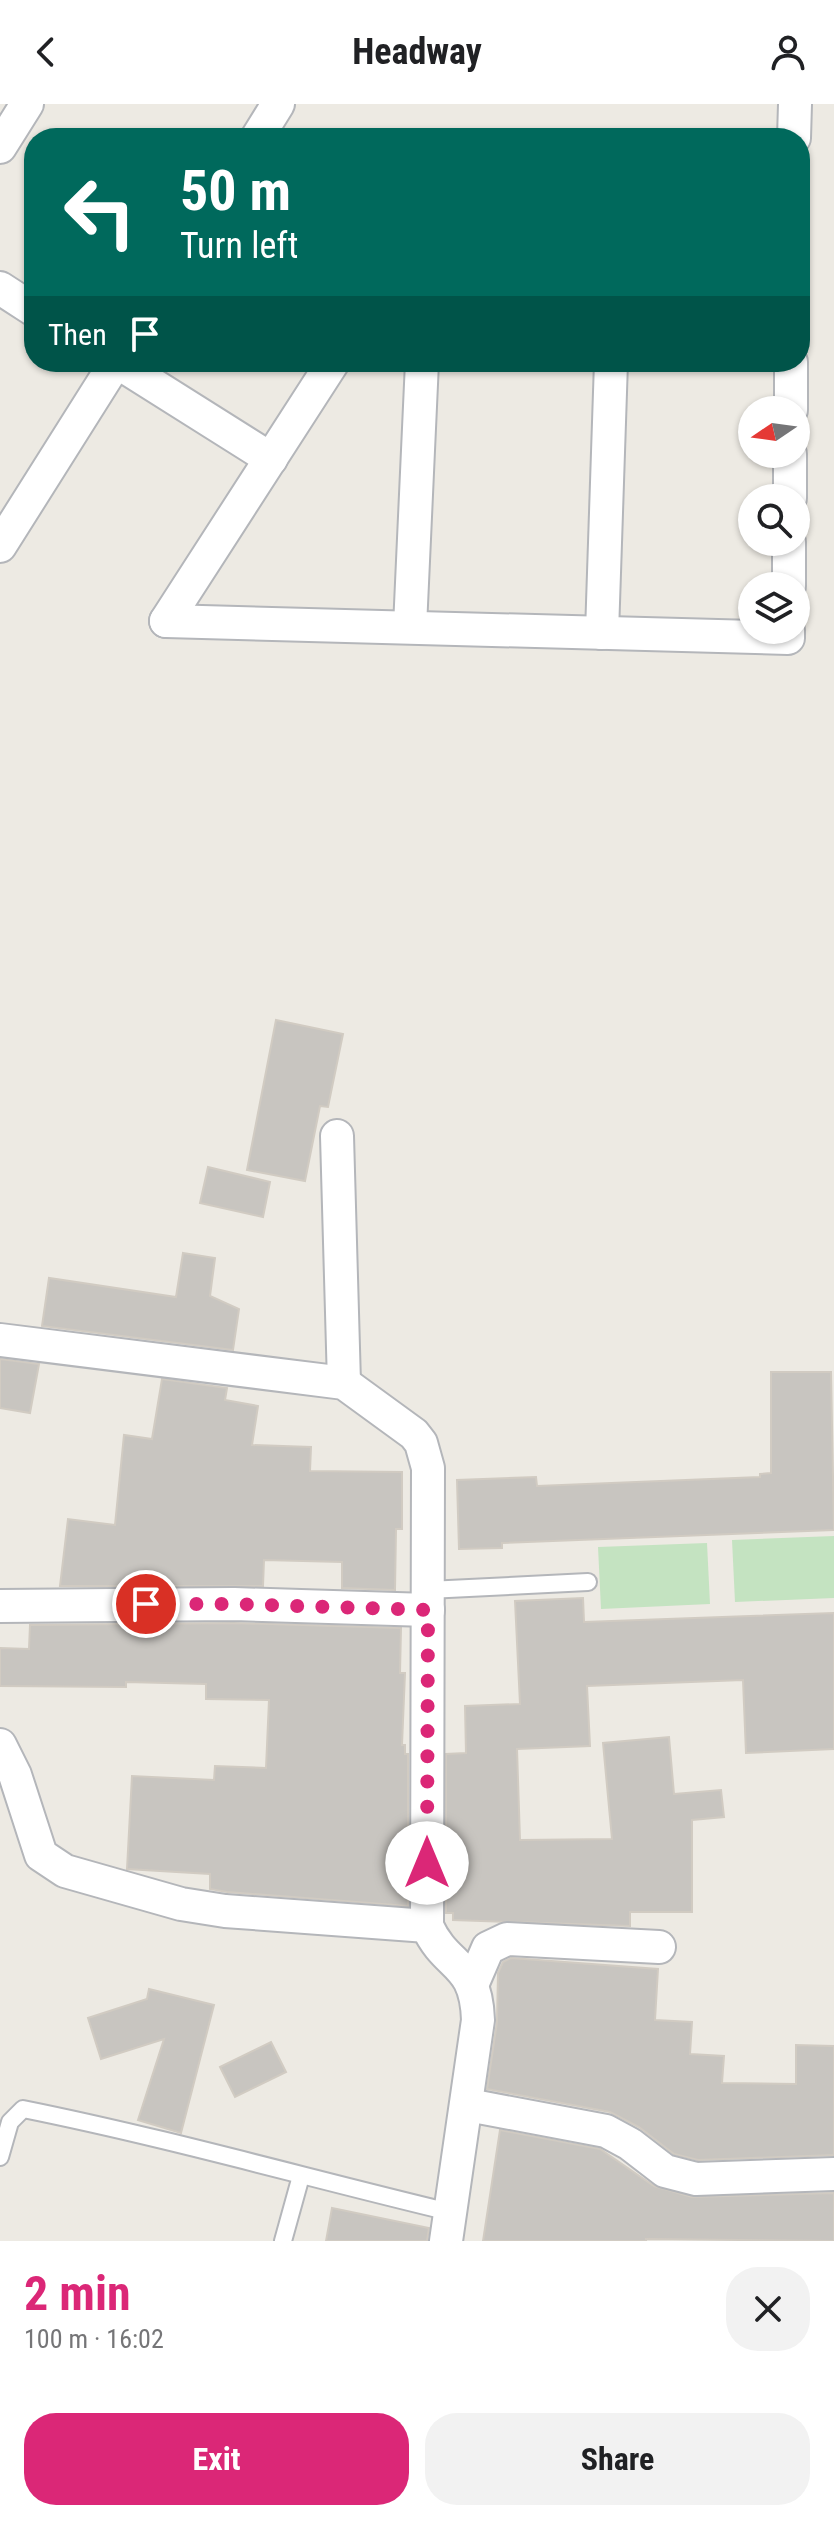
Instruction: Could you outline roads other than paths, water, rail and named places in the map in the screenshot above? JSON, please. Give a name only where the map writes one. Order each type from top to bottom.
[{"type":"street","points":[[0,147],[27,104]]},
{"type":"street","points":[[263,128],[278,104]]},
{"type":"street","points":[[794,128],[795,104]]},
{"type":"street","points":[[0,288],[24,304]]},
{"type":"street","points":[[0,546],[110,372]]},
{"type":"street","points":[[132,372],[271,459]]},
{"type":"street","points":[[327,372],[166,621],[738,637]]},
{"type":"street","points":[[410,627],[422,372]]},
{"type":"street","points":[[602,633],[611,372]]},
{"type":"street","points":[[791,372],[791,396]]},
{"type":"street","points":[[337,1136],[344,1383]]},
{"type":"street","points":[[0,1340],[344,1383],[414,1434],[421,1443],[428,1468],[427,1926],[439,1946],[465,1970],[472,1985],[478,2020],[448,2226]]},
{"type":"street","points":[[0,1606],[428,1600]]},
{"type":"street","points":[[0,1745],[15,1775],[41,1855],[65,1871],[181,1904],[225,1911],[427,1926]]},
{"type":"street","points":[[472,1985],[488,1948],[507,1939],[659,1947]]},
{"type":"street","points":[[468,2105],[606,2131],[630,2144],[665,2171],[696,2179],[834,2174]]},
{"type":"lane","points":[[428,1600],[588,1582]]},
{"type":"lane","points":[[0,2157],[10,2122],[23,2109],[133,2131],[301,2176],[448,2226]]},
{"type":"lane","points":[[283,2241],[301,2176]]}]
